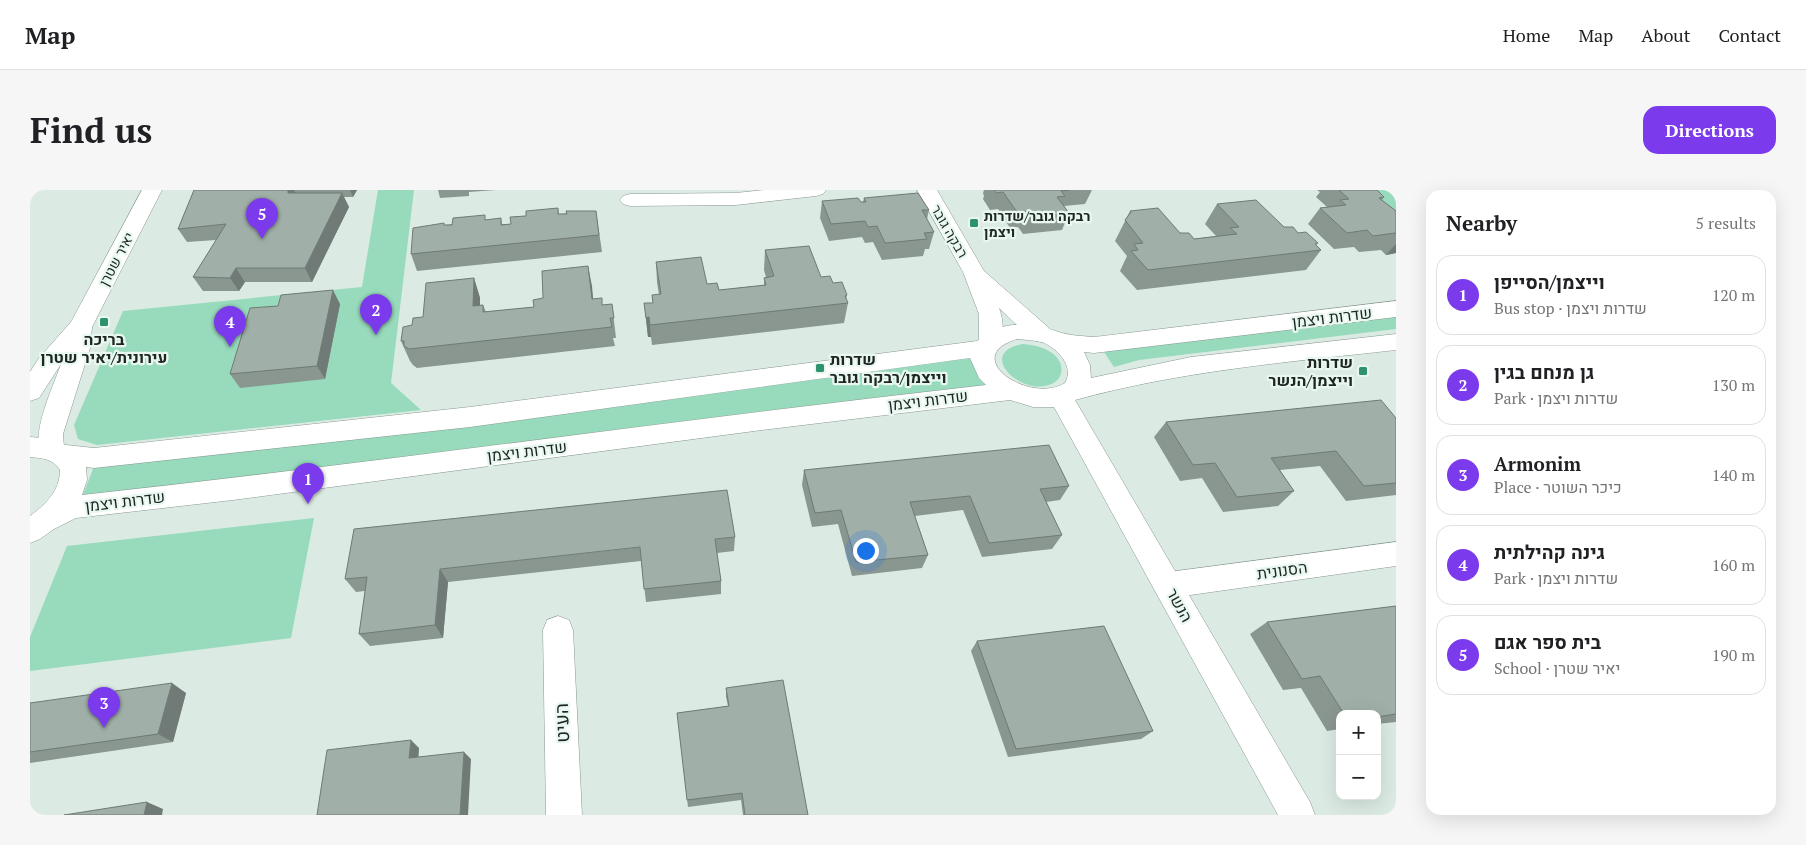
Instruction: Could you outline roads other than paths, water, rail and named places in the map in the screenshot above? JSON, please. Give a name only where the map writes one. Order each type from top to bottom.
[{"type":"street","name":"יאיר שטרן","points":[[30,392],[46,364],[80,327],[152,190]]},
{"type":"street","points":[[630,200],[736,199],[816,190]]},
{"type":"street","name":"רבקה גובר","points":[[927,190],[974,272],[990,314],[987,344]]},
{"type":"street","name":"רבקה גובר","points":[[974,272],[1050,337]]},
{"type":"street","name":"שדרות ויצמן","points":[[1050,337],[1094,345],[1396,309]]},
{"type":"street","name":"יאיר שטרן","points":[[49,450],[50,434],[78,348],[80,327]]},
{"type":"street","points":[[49,450],[94,458],[470,417],[987,344],[1003,333],[1017,330],[1050,337],[1076,357],[1081,376],[1078,385],[1065,394],[1044,399],[1027,397],[1010,391],[996,382],[986,371],[982,359],[987,344]]},
{"type":"street","name":"שדרות ויצמן","points":[[1065,394],[1112,380],[1187,366],[1396,342]]},
{"type":"street","name":"שדרות ויצמן","points":[[38,525],[72,507],[233,489],[762,420],[1010,391]]},
{"type":"street","name":"הנשר","points":[[1065,394],[1297,815]]},
{"type":"street","points":[[38,525],[63,502],[72,484],[73,468],[49,450]]},
{"type":"street","name":"הסנונית","points":[[1169,585],[1396,554]]},
{"type":"street","name":"העיט","points":[[558,630],[564,815]]},
{"type":"place","name":"רבקה גובר/שדרות ויצמן","points":[[974,223]]},
{"type":"place","name":"בית ספר אגם","points":[[262,239]]},
{"type":"place","name":"בריכה עירונית/יאיר שטרן","points":[[104,322]]},
{"type":"place","name":"גן מנחם בגין","points":[[376,335]]},
{"type":"place","name":"גינה קהילתית","points":[[230,347]]},
{"type":"place","name":"שדרות וייצמן/רבקה גובר","points":[[820,368]]},
{"type":"place","name":"שדרות וייצמן/הנשר","points":[[1363,371]]},
{"type":"place","name":"וייצמן/הסייפן","points":[[308,504]]},
{"type":"place","name":"Armonim","points":[[104,728]]}]
